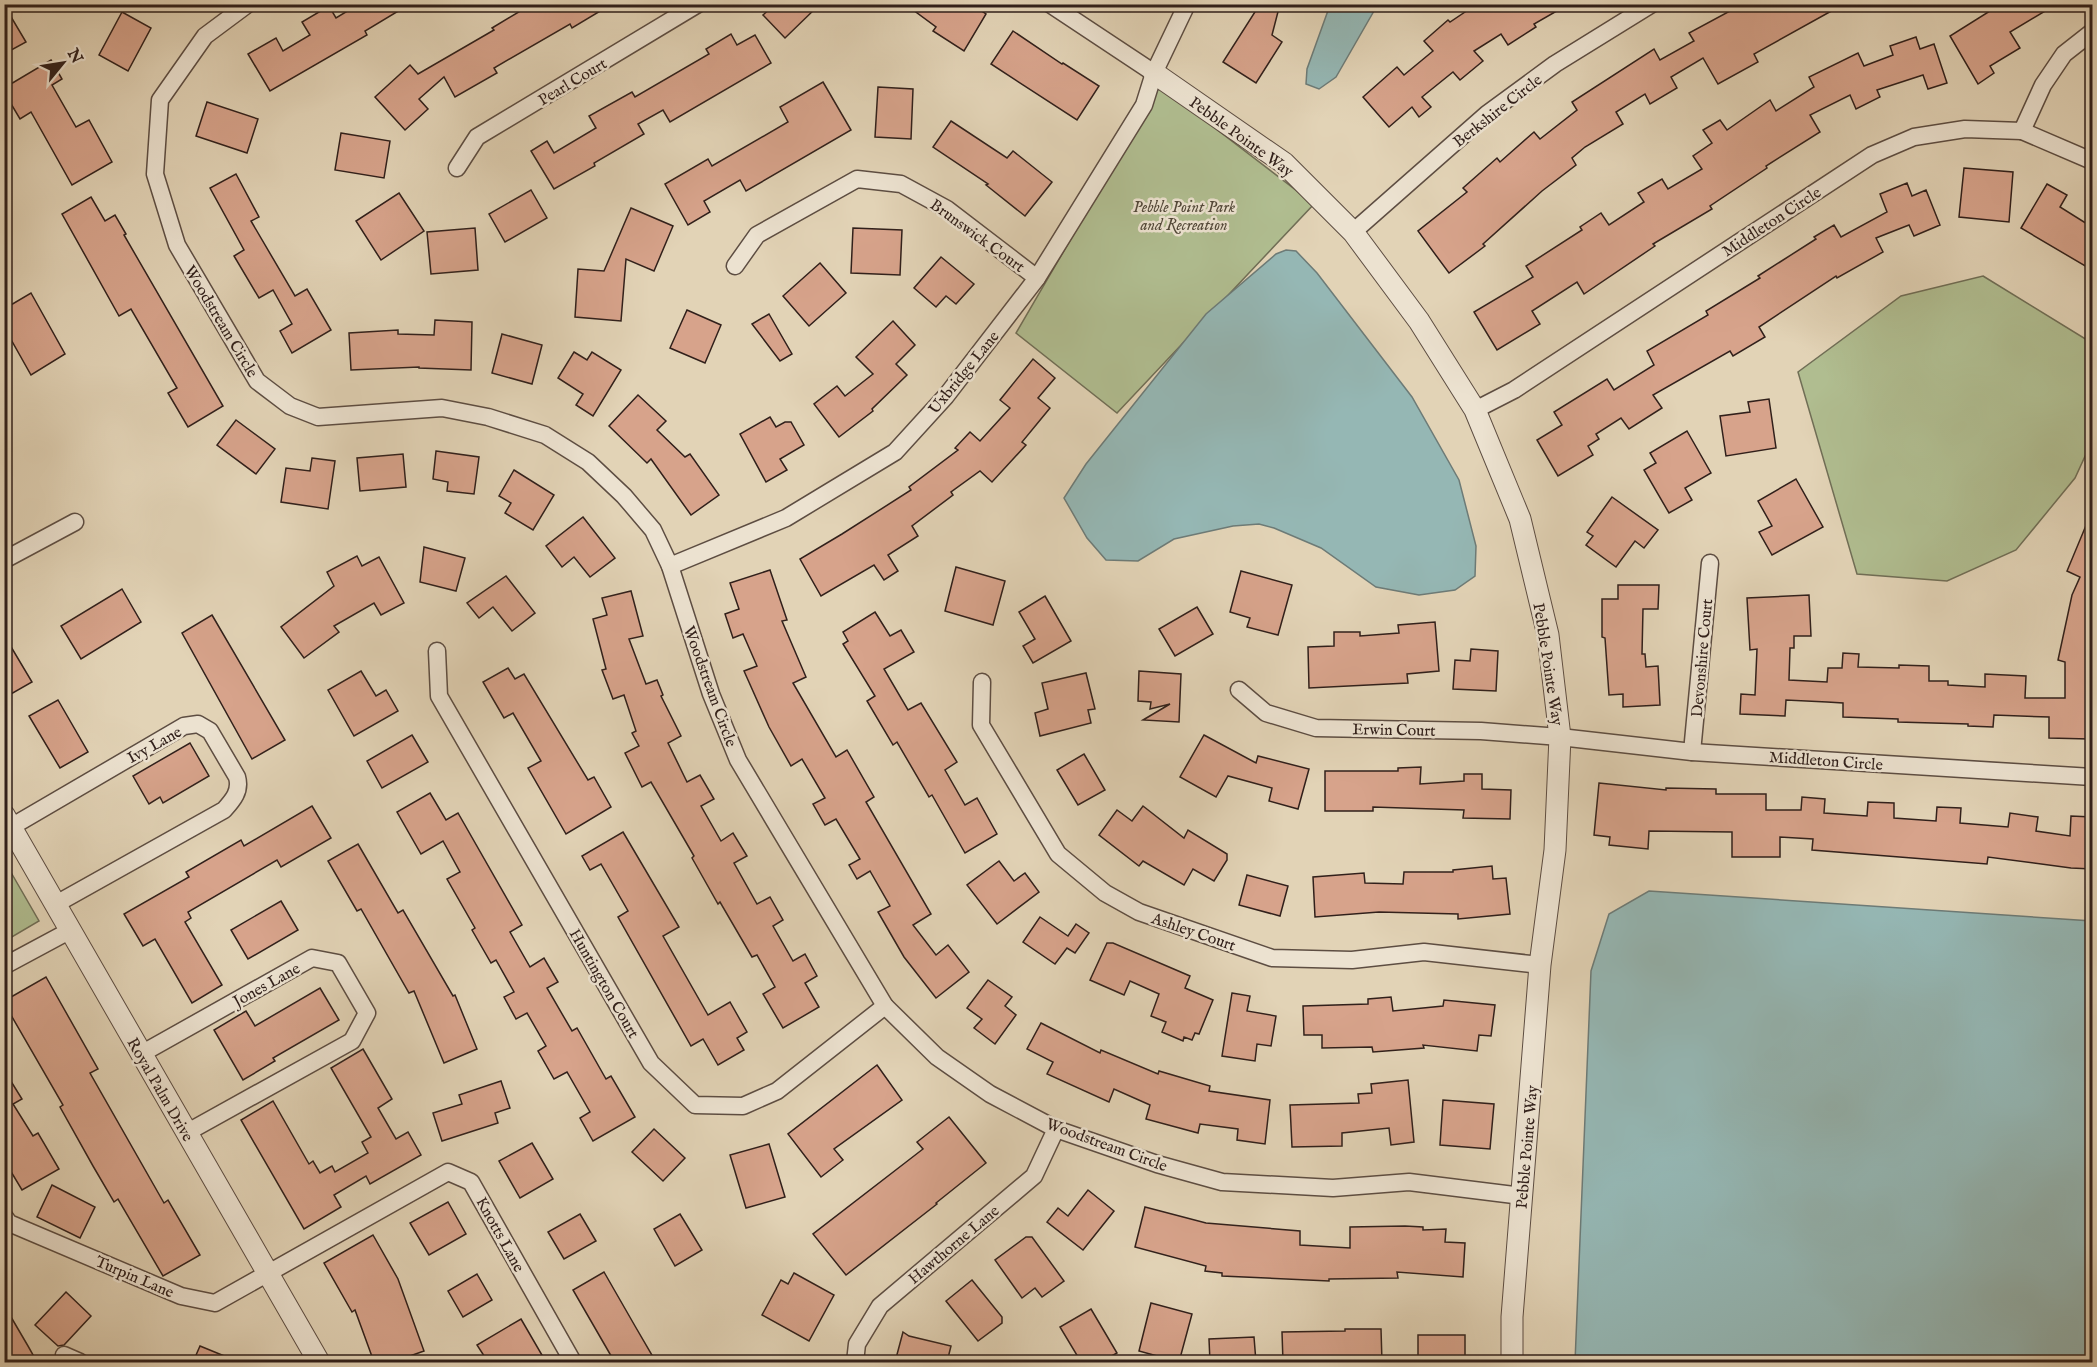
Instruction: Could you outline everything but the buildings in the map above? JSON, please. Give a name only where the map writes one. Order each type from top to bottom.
[{"type":"street","name":"Woodstream Circle","points":[[248,4],[206,36],[160,100],[154,174],[177,245],[258,381],[290,406],[318,417],[442,408],[488,417],[545,435],[588,462],[624,496],[652,530],[670,566],[711,694],[738,760],[885,1006],[937,1057],[990,1094],[1056,1128],[1157,1164],[1222,1182],[1333,1188],[1408,1182],[1522,1196]]},
{"type":"street","name":"Pearl Court","points":[[457,168],[477,137],[698,4]]},
{"type":"street","points":[[1050,4],[1154,73],[1187,4]]},
{"type":"street","name":"Berkshire Circle","points":[[1353,232],[1487,114],[1556,64],[1652,4]]},
{"type":"street","points":[[2022,131],[2043,85],[2064,54],[2092,32]]},
{"type":"street","name":"Uxbridge Lane","points":[[670,566],[786,518],[895,452],[946,396],[1037,278],[1144,105],[1154,73]]},
{"type":"street","name":"Pebble Pointe Way","points":[[1154,73],[1284,163],[1353,232],[1419,321],[1475,410],[1520,519],[1548,635],[1560,737],[1555,850],[1540,965],[1512,1317],[1512,1362]]},
{"type":"street","name":"Middleton Circle","points":[[1475,410],[1514,390],[1872,155],[1914,137],[1965,129],[2022,131],[2092,161]]},
{"type":"street","name":"Brunswick Court","points":[[735,266],[757,235],[856,178],[901,184],[946,209],[1037,278]]},
{"type":"street","points":[[4,560],[75,522]]},
{"type":"street","name":"Devonshire Court","points":[[1692,752],[1710,563]]},
{"type":"street","name":"Huntington Court","points":[[437,651],[439,696],[651,1063],[695,1105],[743,1107],[777,1091],[885,1006]]},
{"type":"street","name":"Ashley Court","points":[[982,682],[981,725],[1058,854],[1105,892],[1139,912],[1272,958],[1352,960],[1424,952],[1540,965]]},
{"type":"street","name":"Erwin Court","points":[[1239,690],[1266,713],[1316,728],[1481,731],[1560,737]]},
{"type":"street","name":"Ivy Lane","points":[[8,821],[184,726],[198,724],[210,731],[237,777],[239,786],[234,799],[224,810],[56,904]]},
{"type":"street","name":"Middleton Circle","points":[[1560,737],[1692,752],[2092,777]]},
{"type":"street","name":"Royal Palm Drive","points":[[8,821],[319,1362]]},
{"type":"street","points":[[4,966],[71,930]]},
{"type":"street","name":"Jones Lane","points":[[141,1054],[312,958],[338,963],[367,1013],[352,1041],[186,1133]]},
{"type":"street","name":"Hawthorne Lane","points":[[855,1362],[857,1344],[880,1306],[1034,1176],[1056,1128]]},
{"type":"street","name":"Knotts Lane","points":[[268,1274],[448,1172],[471,1182],[573,1362]]},
{"type":"street","name":"Turpin Lane","points":[[4,1216],[9,1223],[192,1299],[215,1303],[268,1274]]},
{"type":"street","points":[[64,1355],[80,1362]]},
{"type":"green space","name":"Pebble Point Park and Recreation","points":[[1160,86],[1314,204],[1117,413],[1016,333]]},
{"type":"green space","points":[[1983,276],[2092,343],[2092,441],[2075,478],[2016,550],[1947,581],[1857,574],[1798,372],[1901,296]]},
{"type":"green space","points":[[5,862],[39,921],[4,941]]},
{"type":"water","points":[[1330,5],[1382,5],[1374,11],[1336,77],[1319,89],[1306,84],[1307,69]]},
{"type":"water","points":[[1286,250],[1296,251],[1317,273],[1412,397],[1459,480],[1476,546],[1475,576],[1455,590],[1419,595],[1376,587],[1321,548],[1259,524],[1233,526],[1174,539],[1138,561],[1106,560],[1087,538],[1064,498],[1086,464],[1206,314],[1276,254]]},
{"type":"water","points":[[1649,891],[2092,921],[2092,1362],[1575,1362],[1591,971],[1609,914]]}]
